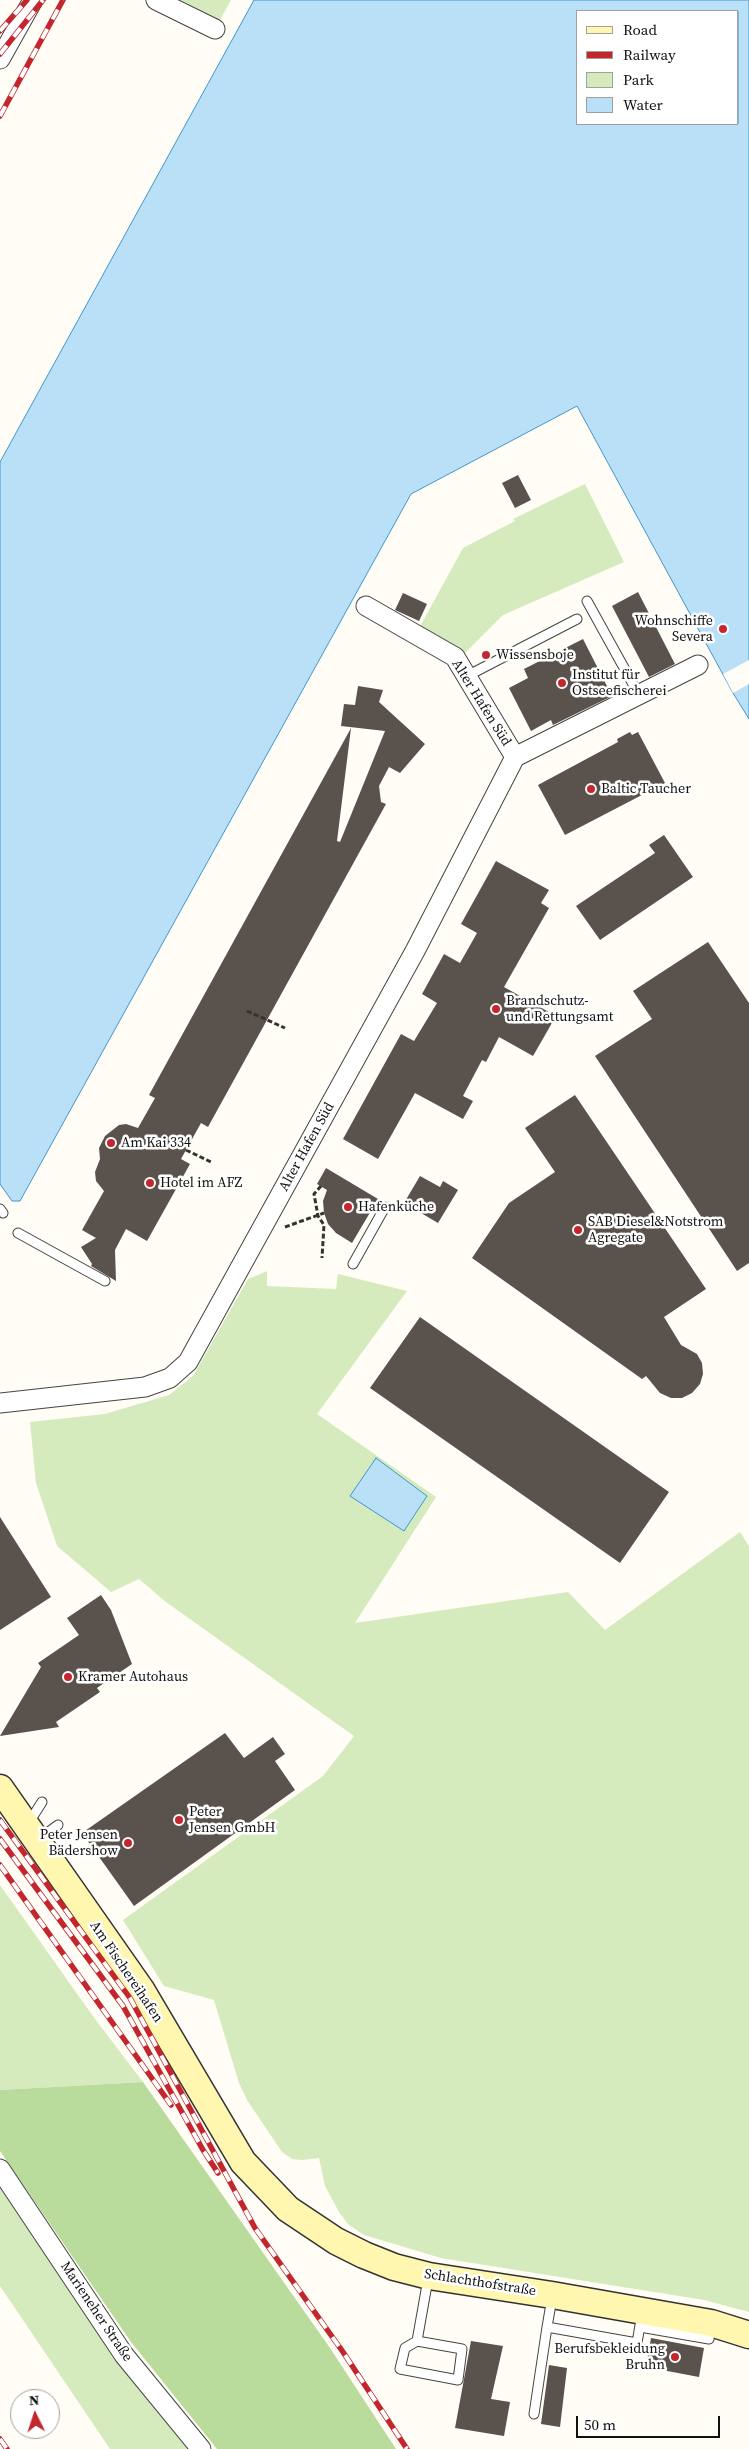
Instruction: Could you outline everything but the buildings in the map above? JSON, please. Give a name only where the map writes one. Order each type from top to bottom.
[{"type":"street","points":[[0,59],[33,0]]},
{"type":"street","points":[[156,0],[215,29]]},
{"type":"street","name":"Alter Hafen Süd","points":[[366,606],[454,657],[516,757]]},
{"type":"street","name":"Alter Hafen Süd","points":[[0,1403],[116,1392],[145,1387],[170,1378],[188,1362],[415,951],[516,757],[698,665]]},
{"type":"street","name":"Am Fischereihafen","points":[[0,1788],[142,1991],[243,2162]]},
{"type":"street","name":"Schlachthofstraße","points":[[243,2162],[288,2209],[336,2241],[394,2267],[429,2276],[552,2295],[641,2319],[711,2323],[749,2335]]},
{"type":"street","name":"Marieneher Straße","points":[[0,2168],[124,2355],[201,2449]]},
{"type":"lane","points":[[587,601],[639,695]]},
{"type":"lane","points":[[467,676],[577,619]]},
{"type":"lane","points":[[353,1264],[385,1207]]},
{"type":"lane","points":[[18,1234],[104,1281]]},
{"type":"lane","points":[[31,1833],[42,1802]]},
{"type":"lane","points":[[31,1833],[58,1825]]},
{"type":"lane","points":[[417,2342],[429,2276]]},
{"type":"lane","points":[[534,2414],[552,2295]]},
{"type":"lane","points":[[547,2327],[637,2343],[641,2319]]},
{"type":"lane","points":[[417,2342],[462,2349],[458,2380],[400,2369],[405,2348],[417,2342]]},
{"type":"path","points":[[247,1011],[285,1028]]},
{"type":"path","points":[[186,1150],[213,1163]]},
{"type":"path","points":[[321,1186],[314,1194],[318,1216],[324,1225],[322,1258]]},
{"type":"path","points":[[264,1224],[277,1230],[324,1213]]},
{"type":"green space","points":[[156,0],[231,0],[215,29]]},
{"type":"green space","points":[[585,484],[624,562],[503,615],[464,654],[418,630],[463,548],[515,521],[513,519]]},
{"type":"green space","points":[[267,1271],[267,1286],[336,1289],[338,1274],[407,1291],[317,1414],[436,1497],[355,1623],[568,1592],[605,1630],[740,1532],[749,1546],[749,2312],[704,2300],[441,2258],[364,2235],[348,2224],[339,2212],[325,2186],[319,2158],[292,2159],[282,2152],[247,2100],[239,2083],[214,2000],[164,1986],[123,1920],[323,1776],[354,1736],[166,1602],[139,1579],[111,1592],[57,1546],[36,1483],[30,1422],[105,1414],[169,1395],[193,1376],[248,1279]]},
{"type":"green space","points":[[0,1885],[95,2019],[143,2082],[0,2090]]},
{"type":"green space","points":[[143,2082],[330,2348],[396,2449],[217,2449],[131,2342],[0,2151],[0,2090]]},
{"type":"green space","points":[[0,2185],[97,2332],[147,2391],[192,2449],[110,2449],[0,2286]]},
{"type":"water","points":[[254,0],[749,0],[749,719],[733,693],[577,406],[411,494],[20,1201],[12,1201],[0,1184],[0,462]]},
{"type":"water","points":[[376,1458],[427,1496],[404,1531],[350,1496]]},
{"type":"pier","points":[[749,660],[749,684],[733,693],[723,674]]},
{"type":"railway","points":[[0,31],[27,0]]},
{"type":"railway","points":[[0,54],[43,0]]},
{"type":"railway","points":[[0,116],[63,0]]},
{"type":"railway","points":[[0,1820],[130,1998],[255,2228],[343,2352],[407,2449]]},
{"type":"railway","points":[[0,1839],[123,2006],[203,2150],[218,2173]]},
{"type":"railway","points":[[0,1865],[171,2105]]},
{"type":"railway","points":[[0,2439],[7,2449]]},
{"type":"place","name":"Wohnschiffe Severa","points":[[723,629]]},
{"type":"place","name":"Wissensboje","points":[[486,655]]},
{"type":"place","name":"Institut für Ostseefischerei","points":[[562,683]]},
{"type":"place","name":"Baltic Taucher","points":[[591,789]]},
{"type":"place","name":"Brandschutz- und Rettungsamt","points":[[496,1009]]},
{"type":"place","name":"Am Kai 334","points":[[111,1143]]},
{"type":"place","name":"Hotel im AFZ","points":[[150,1183]]},
{"type":"place","name":"Hafenküche","points":[[348,1207]]},
{"type":"place","name":"SAB Diesel&Notstrom Agregate","points":[[578,1230]]},
{"type":"place","name":"Kramer Autohaus","points":[[68,1677]]},
{"type":"place","name":"Peter Jensen GmbH","points":[[179,1820]]},
{"type":"place","name":"Peter Jensen Bädershow","points":[[128,1843]]},
{"type":"place","name":"Berufsbekleidung Bruhn","points":[[675,2357]]}]
